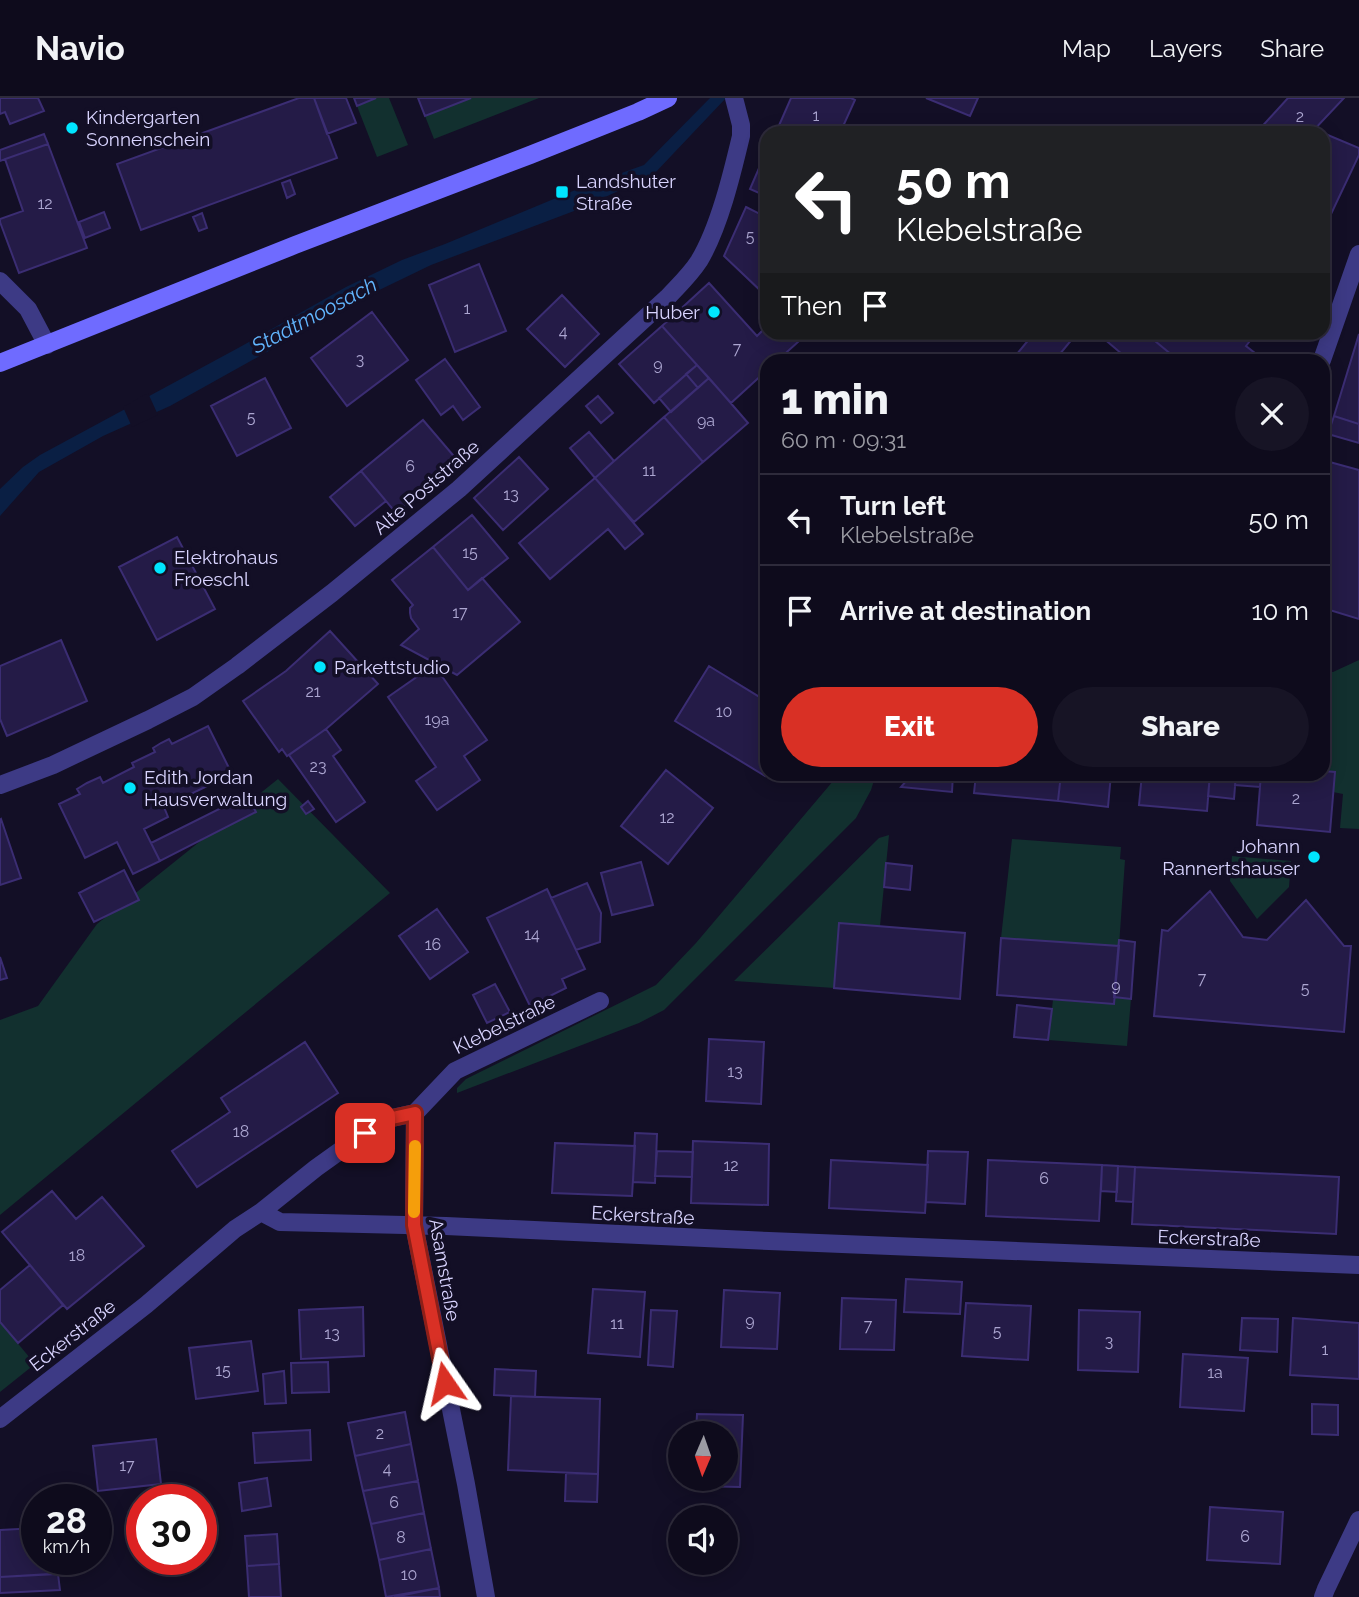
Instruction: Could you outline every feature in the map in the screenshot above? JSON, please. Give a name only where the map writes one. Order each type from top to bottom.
[{"type":"main road","points":[[0,363],[668,98]]},
{"type":"street","name":"Alte Poststraße","points":[[0,785],[53,765],[148,720],[193,697],[237,666],[332,593],[459,489],[667,298],[699,261],[717,218],[741,136],[734,98]]},
{"type":"street","points":[[1330,337],[1359,254]]},
{"type":"street","points":[[0,281],[28,309],[47,345]]},
{"type":"street","name":"Klebelstraße","points":[[415,1113],[455,1070],[600,1001]]},
{"type":"street","points":[[261,1212],[383,1120],[415,1113]]},
{"type":"street","name":"Asamstraße","points":[[415,1113],[414,1225],[486,1597]]},
{"type":"street","name":"Eckerstraße","points":[[0,1419],[146,1305],[235,1229],[261,1212],[280,1222],[414,1225],[1359,1265]]},
{"type":"street","points":[[1323,1597],[1359,1520]]},
{"type":"green space","points":[[376,98],[389,98],[408,145],[377,157],[357,106]]},
{"type":"green space","points":[[471,98],[539,98],[434,139],[425,116]]},
{"type":"green space","points":[[1359,660],[1359,829],[1340,828],[1343,794],[1333,792],[1335,772],[1330,772],[1330,672]]},
{"type":"green space","points":[[278,779],[390,893],[0,1215],[0,1020],[38,1006],[97,924]]},
{"type":"green space","points":[[833,781],[874,781],[856,818],[664,1010],[639,1023],[457,1093],[457,1088],[466,1079],[656,985],[696,943]]},
{"type":"green space","points":[[889,835],[880,926],[839,923],[834,988],[734,981],[879,838]]},
{"type":"green space","points":[[1012,839],[1121,847],[1120,859],[1125,860],[1119,946],[1001,938]]},
{"type":"green space","points":[[1232,856],[1291,861],[1289,887],[1257,919],[1230,881]]},
{"type":"green space","points":[[1114,997],[1131,999],[1127,1046],[1048,1040],[1053,1000],[1114,1004]]},
{"type":"green space","points":[[0,1322],[35,1364],[0,1392]]},
{"type":"water","name":"Stadtmoosach","points":[[710,98],[726,98],[654,174],[582,208],[431,265],[371,294],[170,406],[103,436],[39,472],[0,516],[0,489],[40,455],[346,287],[402,260],[644,165]]},
{"type":"pier","points":[[148,393],[158,415],[132,427],[123,407]]},
{"type":"building","points":[[0,98],[38,98],[44,111],[10,124],[5,112],[0,114]]},
{"type":"building","points":[[299,98],[314,98],[337,158],[141,230],[117,164]]},
{"type":"building","points":[[314,98],[346,98],[356,123],[327,134]]},
{"type":"building","points":[[354,98],[376,98],[357,106]]},
{"type":"building","points":[[418,98],[471,98],[425,116]]},
{"type":"building","points":[[791,98],[855,100],[843,126],[779,126]]},
{"type":"building","points":[[926,98],[978,98],[970,116]]},
{"type":"building","points":[[1288,98],[1344,98],[1318,126],[1262,126]]},
{"type":"building","points":[[44,134],[48,144],[0,161],[0,150]]},
{"type":"building","points":[[1330,136],[1359,148],[1359,155],[1330,216]]},
{"type":"building","points":[[48,144],[87,248],[19,273],[0,222],[0,219],[23,211],[5,159]]},
{"type":"building","points":[[760,166],[760,193],[750,189]]},
{"type":"building","points":[[290,180],[295,194],[287,198],[282,183]]},
{"type":"building","points":[[746,207],[760,214],[760,290],[724,256]]},
{"type":"building","points":[[104,212],[110,228],[85,238],[79,222]]},
{"type":"building","points":[[202,213],[207,228],[199,231],[193,217]]},
{"type":"building","points":[[479,264],[506,331],[455,352],[429,285]]},
{"type":"building","points":[[709,283],[757,336],[760,333],[760,340],[800,340],[785,354],[760,354],[760,376],[731,403],[662,326]]},
{"type":"building","points":[[562,295],[599,334],[565,367],[527,329]]},
{"type":"building","points":[[372,312],[408,360],[347,406],[311,358]]},
{"type":"building","points":[[662,326],[697,365],[654,403],[619,364]]},
{"type":"building","points":[[1359,334],[1359,424],[1334,416]]},
{"type":"building","points":[[1028,340],[1071,340],[1060,354],[1017,354]]},
{"type":"building","points":[[1105,340],[1154,340],[1171,354],[1122,354]]},
{"type":"building","points":[[1154,340],[1251,340],[1246,346],[1256,354],[1171,354]]},
{"type":"building","points":[[445,359],[480,407],[463,420],[453,406],[441,415],[416,380]]},
{"type":"building","points":[[697,365],[709,378],[671,412],[659,398]]},
{"type":"building","points":[[697,365],[709,378],[698,388],[686,374]]},
{"type":"building","points":[[265,378],[291,428],[237,456],[211,406]]},
{"type":"building","points":[[709,378],[748,423],[703,462],[664,417]]},
{"type":"building","points":[[598,396],[613,413],[601,423],[586,406]]},
{"type":"building","points":[[1334,416],[1359,424],[1359,443],[1330,435]]},
{"type":"building","points":[[664,417],[703,462],[634,522],[595,478]]},
{"type":"building","points":[[423,420],[458,461],[396,513],[361,471]]},
{"type":"building","points":[[589,432],[614,461],[595,478],[570,448]]},
{"type":"building","points":[[519,457],[548,489],[503,530],[474,498]]},
{"type":"building","points":[[1330,462],[1359,470],[1359,619],[1330,610]]},
{"type":"building","points":[[361,471],[386,501],[355,526],[330,497]]},
{"type":"building","points":[[595,478],[643,534],[625,549],[608,529],[550,579],[519,543]]},
{"type":"building","points":[[472,515],[508,558],[468,590],[433,547]]},
{"type":"building","points":[[177,537],[215,609],[157,640],[119,567]]},
{"type":"building","points":[[433,547],[468,590],[482,578],[520,622],[457,675],[401,645],[419,629],[411,618],[410,608],[413,605],[392,580]]},
{"type":"building","points":[[330,631],[378,684],[326,729],[287,756],[282,749],[279,752],[243,701],[286,671]]},
{"type":"building","points":[[61,640],[87,701],[7,736],[0,719],[0,666]]},
{"type":"building","points":[[434,665],[487,740],[464,756],[480,780],[437,810],[416,781],[436,767],[388,697]]},
{"type":"building","points":[[709,666],[760,697],[760,773],[675,721]]},
{"type":"building","points":[[208,726],[232,774],[164,807],[168,817],[144,829],[160,861],[133,874],[117,842],[85,858],[59,804],[80,794],[77,789],[87,783],[100,777],[103,783],[134,767],[132,763],[155,752],[153,748],[161,743],[169,739],[172,744]]},
{"type":"building","points":[[326,729],[341,750],[333,756],[365,802],[336,822],[289,755]]},
{"type":"building","points":[[666,770],[713,808],[668,864],[621,826]]},
{"type":"building","points":[[1330,772],[1335,772],[1330,832],[1257,825],[1260,781],[1330,781]]},
{"type":"building","points":[[906,781],[953,781],[952,792],[901,787]]},
{"type":"building","points":[[975,781],[1060,781],[1058,801],[974,793]]},
{"type":"building","points":[[1060,781],[1110,781],[1108,807],[1058,801]]},
{"type":"building","points":[[1141,781],[1209,781],[1207,811],[1139,805]]},
{"type":"building","points":[[1209,781],[1235,781],[1234,799],[1208,796]]},
{"type":"building","points":[[1235,781],[1260,781],[1260,787],[1235,785]]},
{"type":"building","points":[[247,795],[256,812],[160,861],[151,843]]},
{"type":"building","points":[[308,801],[314,809],[306,814],[301,807]]},
{"type":"building","points":[[0,820],[21,878],[0,885]]},
{"type":"building","points":[[641,862],[653,905],[612,915],[601,873]]},
{"type":"building","points":[[886,863],[912,866],[910,890],[884,887]]},
{"type":"building","points":[[124,870],[139,900],[94,922],[79,893]]},
{"type":"building","points":[[587,883],[601,913],[600,942],[576,950],[551,898]]},
{"type":"building","points":[[547,889],[585,969],[562,979],[566,988],[530,1006],[487,918]]},
{"type":"building","points":[[1210,891],[1243,937],[1267,940],[1306,900],[1344,946],[1351,946],[1344,1032],[1154,1016],[1162,930],[1168,931]]},
{"type":"building","points":[[437,909],[468,952],[430,979],[399,936]]},
{"type":"building","points":[[839,923],[965,933],[960,999],[834,988]]},
{"type":"building","points":[[1001,938],[1119,946],[1114,1004],[997,995]]},
{"type":"building","points":[[1119,940],[1135,942],[1131,999],[1114,997]]},
{"type":"building","points":[[0,957],[7,978],[0,980]]},
{"type":"building","points":[[495,984],[510,1012],[487,1023],[473,995]]},
{"type":"building","points":[[1017,1005],[1052,1009],[1048,1040],[1014,1037]]},
{"type":"building","points":[[709,1039],[764,1042],[761,1104],[706,1101]]},
{"type":"building","points":[[305,1042],[338,1093],[197,1187],[172,1151],[230,1112],[221,1098]]},
{"type":"building","points":[[635,1133],[657,1134],[655,1183],[633,1182]]},
{"type":"building","points":[[693,1141],[769,1144],[768,1205],[691,1203]]},
{"type":"building","points":[[555,1143],[635,1146],[632,1196],[552,1193]]},
{"type":"building","points":[[657,1151],[693,1152],[692,1177],[655,1176]]},
{"type":"building","points":[[928,1151],[968,1152],[965,1204],[926,1202]]},
{"type":"building","points":[[831,1160],[928,1165],[925,1213],[829,1208]]},
{"type":"building","points":[[988,1160],[1102,1165],[1099,1221],[986,1216]]},
{"type":"building","points":[[1102,1165],[1118,1166],[1117,1192],[1101,1191]]},
{"type":"building","points":[[1118,1166],[1135,1167],[1133,1202],[1116,1201]]},
{"type":"building","points":[[1135,1167],[1339,1177],[1336,1234],[1132,1224]]},
{"type":"building","points":[[52,1191],[76,1219],[102,1197],[144,1246],[67,1309],[2,1232]]},
{"type":"building","points":[[30,1265],[63,1305],[18,1343],[0,1322],[0,1290]]},
{"type":"building","points":[[906,1279],[962,1282],[960,1314],[904,1312]]},
{"type":"building","points":[[593,1289],[645,1292],[640,1357],[588,1353]]},
{"type":"building","points":[[724,1290],[780,1293],[777,1349],[721,1347]]},
{"type":"building","points":[[842,1298],[896,1300],[894,1350],[840,1349]]},
{"type":"building","points":[[966,1303],[1031,1306],[1028,1360],[962,1356]]},
{"type":"building","points":[[363,1307],[364,1356],[301,1359],[299,1310]]},
{"type":"building","points":[[651,1310],[677,1311],[673,1367],[648,1365]]},
{"type":"building","points":[[1079,1310],[1140,1312],[1138,1372],[1078,1370]]},
{"type":"building","points":[[1242,1318],[1278,1319],[1277,1352],[1240,1350]]},
{"type":"building","points":[[1293,1318],[1359,1323],[1359,1379],[1290,1375]]},
{"type":"building","points":[[251,1341],[258,1391],[196,1399],[189,1348]]},
{"type":"building","points":[[1183,1354],[1248,1358],[1244,1411],[1180,1407]]},
{"type":"building","points":[[328,1362],[329,1392],[292,1393],[291,1363]]},
{"type":"building","points":[[495,1369],[536,1371],[535,1397],[494,1395]]},
{"type":"building","points":[[284,1371],[286,1403],[265,1404],[263,1374]]},
{"type":"building","points":[[511,1396],[600,1399],[598,1474],[508,1470]]},
{"type":"building","points":[[1312,1404],[1338,1405],[1338,1435],[1312,1434]]},
{"type":"building","points":[[405,1412],[411,1444],[355,1456],[348,1423]]},
{"type":"building","points":[[697,1414],[743,1415],[740,1487],[738,1421],[697,1421]]},
{"type":"building","points":[[310,1430],[311,1460],[255,1463],[253,1433]]},
{"type":"building","points":[[156,1439],[161,1484],[126,1484],[126,1488],[112,1489],[112,1484],[97,1484],[93,1446]]},
{"type":"building","points":[[411,1444],[418,1481],[363,1491],[355,1456]]},
{"type":"building","points":[[566,1473],[598,1474],[597,1502],[565,1501]]},
{"type":"building","points":[[267,1478],[271,1506],[242,1511],[239,1483]]},
{"type":"building","points":[[418,1481],[424,1513],[371,1524],[363,1491]]},
{"type":"building","points":[[1210,1507],[1283,1512],[1280,1564],[1207,1560]]},
{"type":"building","points":[[424,1513],[431,1549],[379,1560],[371,1524]]},
{"type":"building","points":[[21,1529],[21,1575],[33,1575],[0,1577],[0,1530]]},
{"type":"building","points":[[277,1534],[279,1564],[247,1566],[245,1536]]},
{"type":"building","points":[[431,1549],[439,1588],[386,1597],[379,1560]]},
{"type":"building","points":[[279,1564],[281,1597],[249,1597],[247,1566]]},
{"type":"building","points":[[58,1575],[60,1590],[0,1593],[0,1577]]},
{"type":"building","points":[[439,1588],[440,1597],[394,1597]]},
{"type":"slow traffic","points":[[414,1212],[415,1146]]},
{"type":"place","name":"Kindergarten Sonnenschein","points":[[72,128]]},
{"type":"place","name":"Landshuter Straße","points":[[562,192]]},
{"type":"place","name":"Huber","points":[[714,312]]},
{"type":"place","name":"Elektrohaus Froeschl","points":[[160,568]]},
{"type":"place","name":"Parkettstudio","points":[[320,667]]},
{"type":"place","name":"Edith Jordan Hausverwaltung","points":[[130,788]]},
{"type":"place","name":"Johann Rannertshauser","points":[[1314,857]]},
{"type":"route","points":[[365,1133],[383,1120],[415,1113],[414,1225],[445,1383]]}]
